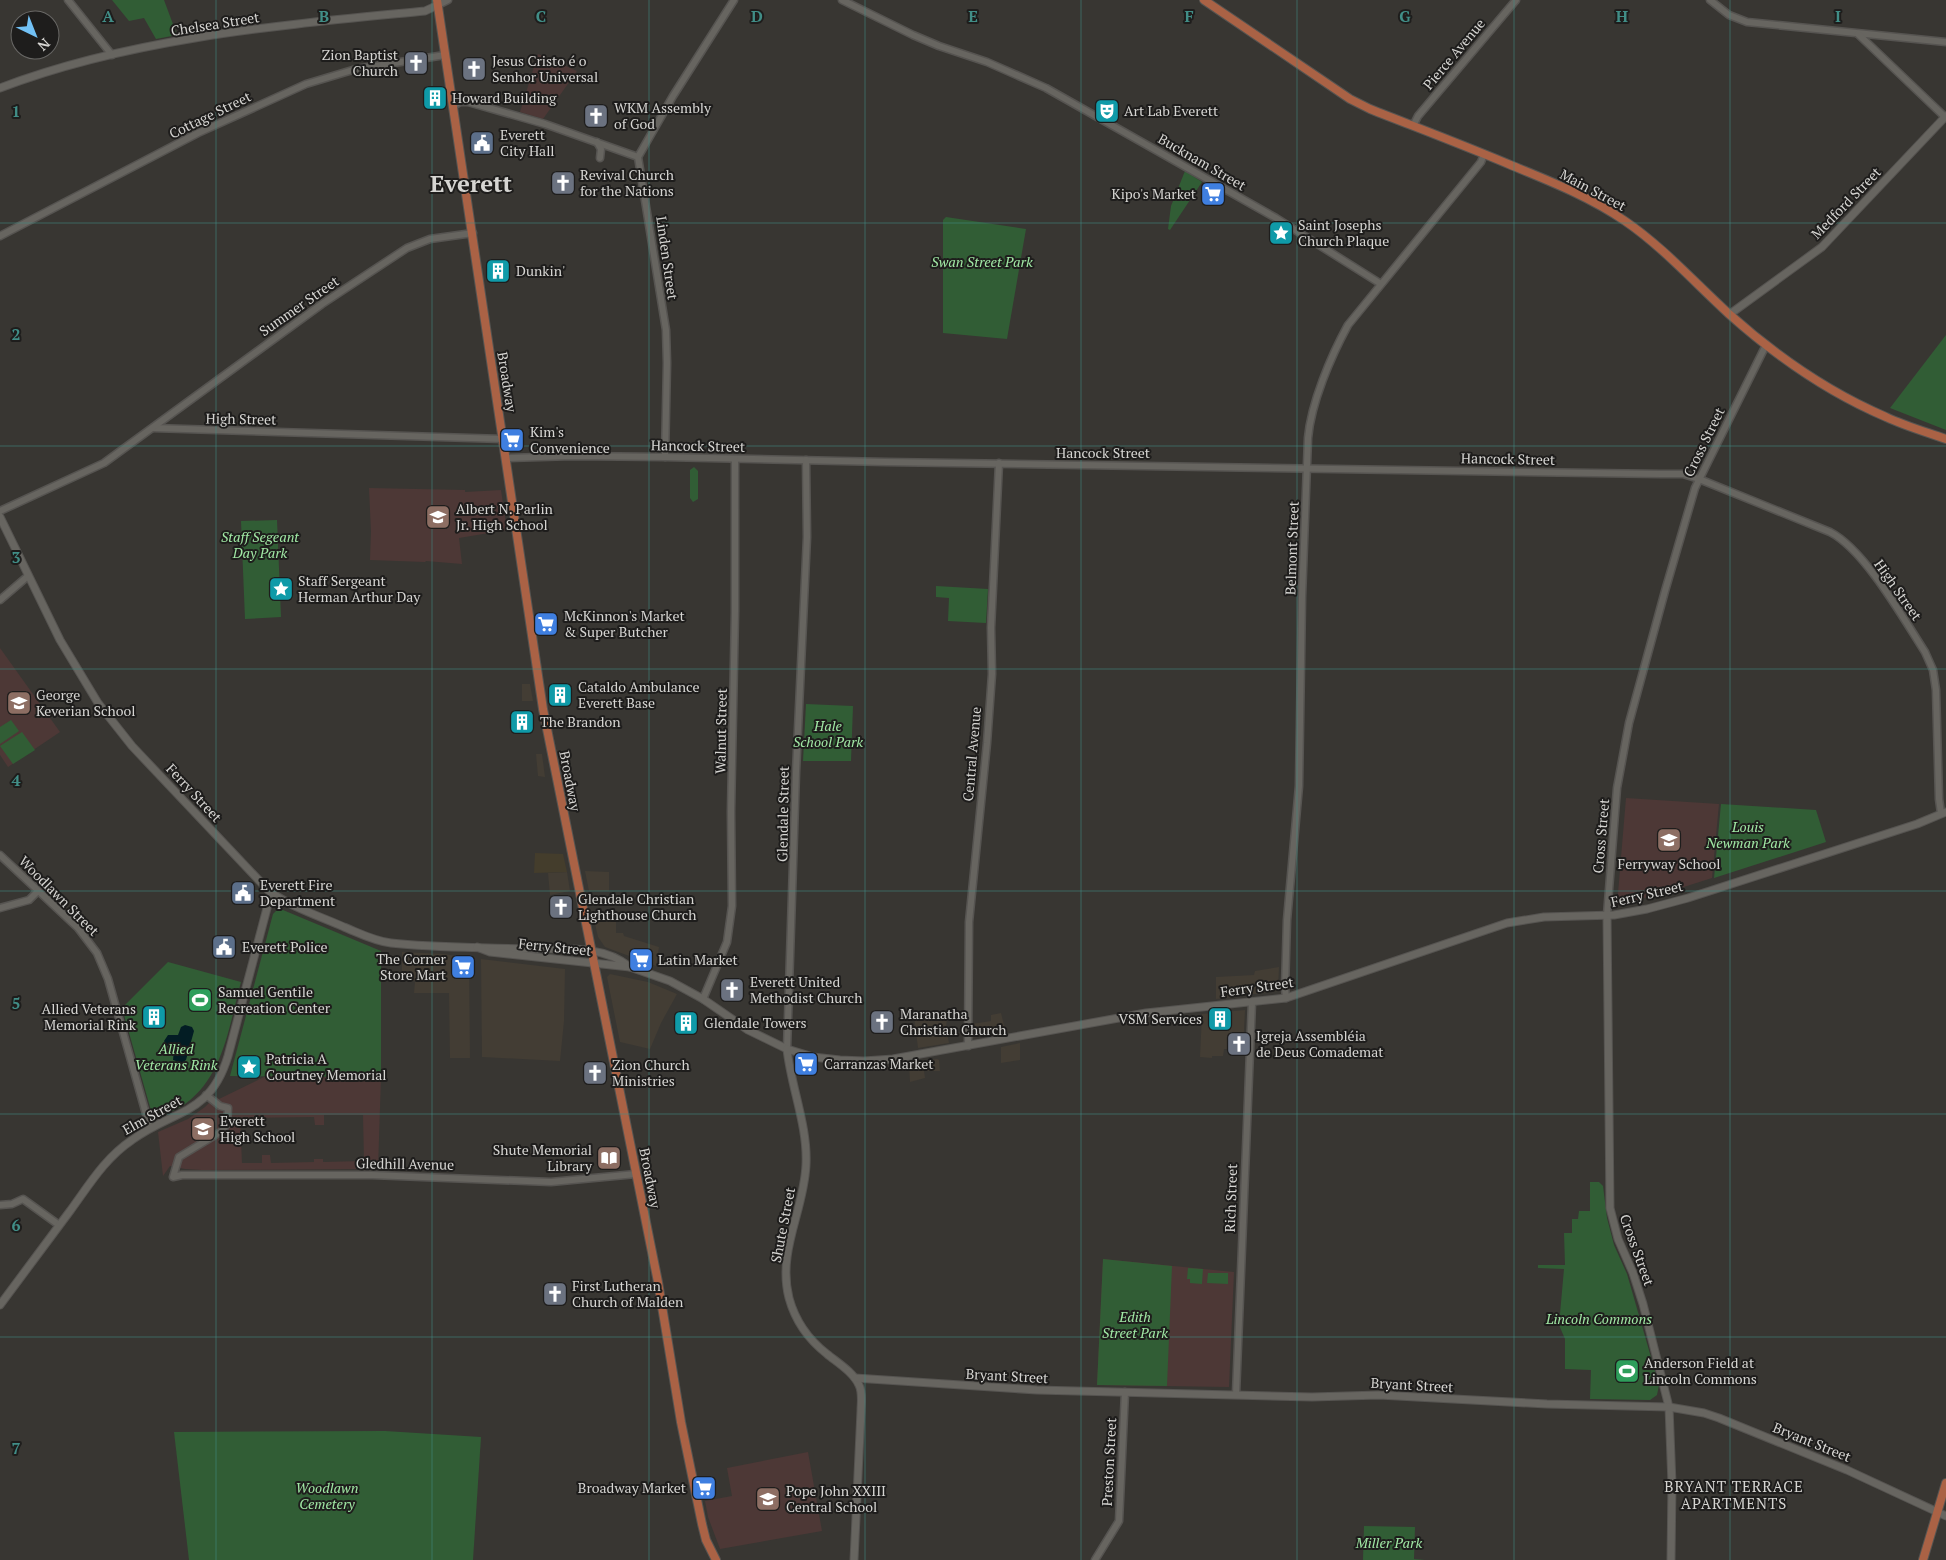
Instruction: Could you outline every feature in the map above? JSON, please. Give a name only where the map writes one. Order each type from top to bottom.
[{"type":"main road","name":"Main Street","points":[[1204,0],[1339,93],[1363,106],[1567,188],[1617,216],[1646,237],[1766,345],[1813,379],[1844,398],[1897,422],[1946,439]]},
{"type":"main road","name":"Chelsea Street","points":[[0,88],[35,75],[112,55],[213,36],[425,11],[438,2]]},
{"type":"main road","name":"Broadway","points":[[438,2],[545,718],[658,1282],[681,1422],[706,1540],[716,1560]]},
{"type":"main road","name":"Medford Street","points":[[1730,314],[1822,247],[1946,117]]},
{"type":"main road","name":"Ferry Street","points":[[0,517],[70,658],[110,720],[271,893],[380,941],[418,945],[580,949],[611,956],[630,967]]},
{"type":"main road","name":"Ferry Street","points":[[477,947],[490,952],[630,967],[670,981],[750,1031],[787,1049],[813,1057],[864,1061],[893,1059],[1146,1012],[1286,998],[1507,923],[1544,917],[1607,916],[1688,898],[1917,824],[1944,812]]},
{"type":"main road","name":"Elm Street","points":[[0,1305],[110,1158],[133,1138],[187,1111],[206,1096],[224,1069],[271,893]]},
{"type":"main road","name":"Cross Street","points":[[1607,916],[1610,1213],[1618,1239],[1642,1298],[1669,1407],[1672,1484],[1670,1560]]},
{"type":"main road","name":"Shute Street","points":[[787,1049],[804,1137],[806,1160],[803,1189],[785,1263],[787,1289],[794,1312],[808,1336],[855,1378]]},
{"type":"main road","name":"Bryant Street","points":[[855,1378],[1010,1389],[1312,1397],[1379,1395],[1541,1404],[1669,1407],[1718,1417],[1858,1474],[1946,1516]]},
{"type":"main road","points":[[854,1560],[861,1405],[861,1389],[855,1378]]},
{"type":"main road","points":[[1923,1560],[1946,1483]]},
{"type":"street","points":[[68,0],[112,55]]},
{"type":"street","points":[[438,2],[448,0]]},
{"type":"street","points":[[453,106],[460,102],[468,102],[545,124],[638,157],[673,96],[734,0]]},
{"type":"street","name":"Bucknam Street","points":[[842,0],[913,35],[987,62],[1046,88],[1268,213],[1380,284]]},
{"type":"street","name":"Pierce Avenue","points":[[1413,126],[1418,116],[1516,0]]},
{"type":"street","points":[[1710,0],[1725,13],[1747,22],[1946,42]]},
{"type":"street","points":[[1858,34],[1946,117]]},
{"type":"street","name":"Cottage Street","points":[[0,236],[128,168],[250,108],[306,84],[356,69],[445,55]]},
{"type":"street","points":[[597,142],[601,150],[600,158]]},
{"type":"street","name":"Belmont Street","points":[[1286,998],[1287,920],[1299,786],[1302,597],[1309,429],[1312,413],[1336,349],[1354,317],[1481,163],[1484,154]]},
{"type":"street","name":"Linden Street","points":[[638,157],[666,330],[665,457]]},
{"type":"street","name":"Summer Street","points":[[153,428],[322,304],[407,248],[430,239],[473,234]]},
{"type":"street","name":"Cross Street","points":[[1607,916],[1617,788],[1629,723],[1682,532],[1699,479],[1766,345]]},
{"type":"street","points":[[0,511],[104,463],[153,428]]},
{"type":"street","name":"High Street","points":[[153,428],[503,439]]},
{"type":"street","name":"Hancock Street","points":[[506,458],[573,456],[1242,466],[1308,469],[1683,474],[1699,479]]},
{"type":"street","name":"Walnut Street","points":[[702,1000],[727,942],[732,906],[731,821],[736,612],[735,459]]},
{"type":"street","name":"Glendale Street","points":[[787,1049],[794,898],[796,765],[807,537],[806,460]]},
{"type":"street","name":"Central Avenue","points":[[968,1046],[969,922],[992,674],[991,628],[999,463]]},
{"type":"street","name":"High Street","points":[[1699,479],[1825,529],[1846,542],[1866,565],[1925,652],[1933,670],[1936,690],[1939,799],[1944,812]]},
{"type":"street","points":[[0,600],[28,576]]},
{"type":"street","name":"Woodlawn Street","points":[[0,855],[83,934],[100,959],[108,979],[150,1128]]},
{"type":"street","points":[[0,908],[29,900],[38,891]]},
{"type":"street","name":"Rich Street","points":[[1236,1394],[1252,1002]]},
{"type":"street","name":"Gledhill Avenue","points":[[206,1096],[220,1106],[228,1108],[227,1124],[222,1131],[180,1155],[173,1177],[182,1175],[244,1174],[408,1176],[551,1182],[636,1174]]},
{"type":"street","points":[[0,1205],[12,1204],[23,1199],[59,1226]]},
{"type":"street","name":"Preston Street","points":[[1095,1560],[1119,1521],[1125,1392]]},
{"type":"shaded area","points":[[538,54],[577,71],[543,119],[520,112]]},
{"type":"shaded area","name":"Albert N. Parlin Jr. High School","points":[[369,488],[465,490],[465,492],[501,490],[507,530],[459,538],[462,564],[370,560]]},
{"type":"shaded area","name":"George Keverian School","points":[[0,648],[60,732],[8,767],[0,755]]},
{"type":"shaded area","points":[[522,684],[530,684],[533,701],[522,701]]},
{"type":"shaded area","points":[[536,754],[542,754],[545,777],[538,776]]},
{"type":"shaded area","name":"Ferryway School","points":[[1626,798],[1719,804],[1712,878],[1617,905]]},
{"type":"shaded area","points":[[535,853],[563,854],[567,872],[534,873]]},
{"type":"shaded area","points":[[585,871],[609,872],[609,891],[589,891]]},
{"type":"shaded area","points":[[567,872],[570,891],[550,895],[548,873]]},
{"type":"shaded area","points":[[593,915],[616,917],[616,933],[623,933],[624,936],[659,947],[656,966],[605,947],[598,937]]},
{"type":"shaded area","points":[[402,952],[444,954],[469,958],[470,1058],[450,1058],[449,993],[414,993],[415,981],[402,981]]},
{"type":"shaded area","points":[[481,959],[565,969],[564,1021],[560,1061],[482,1057]]},
{"type":"shaded area","points":[[1279,967],[1278,991],[1216,999],[1216,977],[1254,975],[1255,971]]},
{"type":"shaded area","points":[[610,974],[648,982],[677,994],[661,1023],[650,1049],[620,1042],[607,977]]},
{"type":"shaded area","points":[[1245,1010],[1243,1050],[1224,1049],[1223,1056],[1212,1056],[1212,1058],[1200,1057],[1202,1014]]},
{"type":"shaded area","points":[[1001,1013],[1004,1025],[1008,1031],[972,1038],[972,1024],[991,1021],[991,1015]]},
{"type":"shaded area","points":[[938,1014],[939,1020],[947,1019],[946,1027],[949,1043],[918,1048],[914,1016]]},
{"type":"shaded area","points":[[1020,1043],[1020,1060],[1001,1063],[1001,1047]]},
{"type":"shaded area","points":[[939,1060],[940,1071],[924,1071],[925,1078],[910,1082],[909,1064]]},
{"type":"shaded area","name":"Everett High School","points":[[264,1077],[381,1077],[378,1169],[202,1170],[170,1166],[163,1176],[158,1132],[188,1119],[205,1107],[216,1096],[219,1099]],"holes":[[[324,1115],[363,1115],[364,1161],[323,1162],[323,1159],[314,1159],[314,1162],[271,1163],[270,1155],[262,1155],[262,1163],[242,1163],[240,1118],[314,1117],[315,1125],[324,1125]]]},
{"type":"shaded area","points":[[1103,1259],[1234,1272],[1229,1387],[1097,1385]]},
{"type":"shaded area","name":"Pope John XXIII Central School","points":[[808,1452],[822,1531],[720,1549],[708,1517],[705,1501],[732,1496],[727,1468]]},
{"type":"green space","points":[[112,0],[164,0],[177,35],[156,39],[144,18],[129,21]]},
{"type":"green space","points":[[1185,171],[1202,182],[1170,230],[1168,229],[1171,206]]},
{"type":"green space","name":"Swan Street Park","points":[[946,217],[1026,229],[1007,339],[943,333],[943,220]]},
{"type":"green space","points":[[1946,335],[1946,430],[1890,408]]},
{"type":"green space","points":[[694,467],[698,471],[698,499],[693,502],[690,498],[690,470]]},
{"type":"green space","name":"Staff Segeant Day Park","points":[[277,520],[281,617],[245,619],[241,521]]},
{"type":"green space","points":[[936,586],[988,589],[986,623],[948,621],[949,598],[936,597]]},
{"type":"green space","name":"Hale School Park","points":[[806,704],[853,706],[851,761],[803,761]]},
{"type":"green space","points":[[11,720],[19,731],[0,744],[0,727]]},
{"type":"green space","points":[[22,732],[35,750],[13,764],[0,746]]},
{"type":"green space","name":"Louis Newman Park","points":[[1721,804],[1816,810],[1826,842],[1714,878]]},
{"type":"green space","points":[[277,910],[283,910],[381,951],[381,1077],[230,1076],[273,914]]},
{"type":"green space","name":"Allied Veterans Rink","points":[[168,962],[241,982],[223,1049],[209,1079],[185,1104],[158,1117],[152,1114],[122,1008]]},
{"type":"green space","name":"Lincoln Commons","points":[[1590,1182],[1599,1182],[1603,1186],[1607,1218],[1614,1245],[1627,1274],[1659,1385],[1657,1395],[1650,1400],[1590,1399],[1591,1370],[1565,1369],[1565,1339],[1559,1325],[1564,1269],[1538,1268],[1538,1265],[1565,1265],[1564,1233],[1572,1233],[1572,1219],[1578,1219],[1579,1211],[1590,1211]]},
{"type":"green space","name":"Edith Street Park","points":[[1103,1259],[1172,1266],[1167,1386],[1097,1385]]},
{"type":"green space","points":[[1188,1268],[1203,1269],[1202,1284],[1190,1283],[1190,1279],[1187,1279]]},
{"type":"green space","points":[[1208,1273],[1228,1273],[1228,1284],[1207,1283]]},
{"type":"green space","name":"Woodlawn Cemetery","points":[[385,1431],[481,1437],[473,1560],[189,1560],[174,1432]]},
{"type":"green space","name":"Miller Park","points":[[1364,1526],[1415,1527],[1414,1559],[1425,1560],[1363,1560]]},
{"type":"water","points":[[185,1025],[192,1027],[194,1031],[186,1060],[182,1063],[173,1060],[174,1049],[166,1045],[164,1041],[168,1035],[178,1035],[181,1027]]},
{"type":"place","name":"Zion Baptist Church","points":[[416,63]]},
{"type":"place","name":"Jesus Cristo é o Senhor Universal","points":[[474,69]]},
{"type":"place","name":"Howard Building","points":[[435,98]]},
{"type":"place","name":"Art Lab Everett","points":[[1107,111]]},
{"type":"place","name":"WKM Assembly of God","points":[[596,116]]},
{"type":"place","name":"Everett City Hall","points":[[482,143]]},
{"type":"place","name":"Revival Church for the Nations","points":[[563,183]]},
{"type":"place","name":"Kipo's Market","points":[[1213,194]]},
{"type":"place","name":"Saint Josephs Church Plaque","points":[[1281,233]]},
{"type":"place","name":"Dunkin'","points":[[498,271]]},
{"type":"place","name":"Kim's Convenience","points":[[512,440]]},
{"type":"place","name":"Albert N. Parlin Jr. High School","points":[[438,517]]},
{"type":"place","name":"Staff Sergeant Herman Arthur Day","points":[[281,589]]},
{"type":"place","name":"McKinnon's Market & Super Butcher","points":[[546,624]]},
{"type":"place","name":"Cataldo Ambulance Everett Base","points":[[560,695]]},
{"type":"place","name":"George Keverian School","points":[[19,703]]},
{"type":"place","name":"The Brandon","points":[[522,722]]},
{"type":"place","name":"Ferryway School","points":[[1669,840]]},
{"type":"place","name":"Everett Fire Department","points":[[243,893]]},
{"type":"place","name":"Glendale Christian Lighthouse Church","points":[[561,907]]},
{"type":"place","name":"Everett Police","points":[[224,947]]},
{"type":"place","name":"Latin Market","points":[[641,960]]},
{"type":"place","name":"The Corner Store Mart","points":[[463,967]]},
{"type":"place","name":"Everett United Methodist Church","points":[[732,990]]},
{"type":"place","name":"Samuel Gentile Recreation Center","points":[[200,1000]]},
{"type":"place","name":"Allied Veterans Memorial Rink","points":[[154,1017]]},
{"type":"place","name":"VSM Services","points":[[1220,1019]]},
{"type":"place","name":"Maranatha Christian Church","points":[[882,1022]]},
{"type":"place","name":"Glendale Towers","points":[[686,1023]]},
{"type":"place","name":"Igreja Assembléia de Deus Comademat","points":[[1239,1044]]},
{"type":"place","name":"Carranzas Market","points":[[806,1064]]},
{"type":"place","name":"Patricia A Courtney Memorial","points":[[249,1067]]},
{"type":"place","name":"Zion Church Ministries","points":[[595,1073]]},
{"type":"place","name":"Everett High School","points":[[203,1129]]},
{"type":"place","name":"Shute Memorial Library","points":[[609,1158]]},
{"type":"place","name":"First Lutheran Church of Malden","points":[[555,1294]]},
{"type":"place","name":"Anderson Field at Lincoln Commons","points":[[1627,1371]]},
{"type":"place","name":"Broadway Market","points":[[704,1488]]},
{"type":"place","name":"Pope John XXIII Central School","points":[[768,1499]]},
{"type":"district","name":"Everett","points":[[471,184]]},
{"type":"district","name":"BRYANT TERRACE APARTMENTS","points":[[1734,1496]]}]
